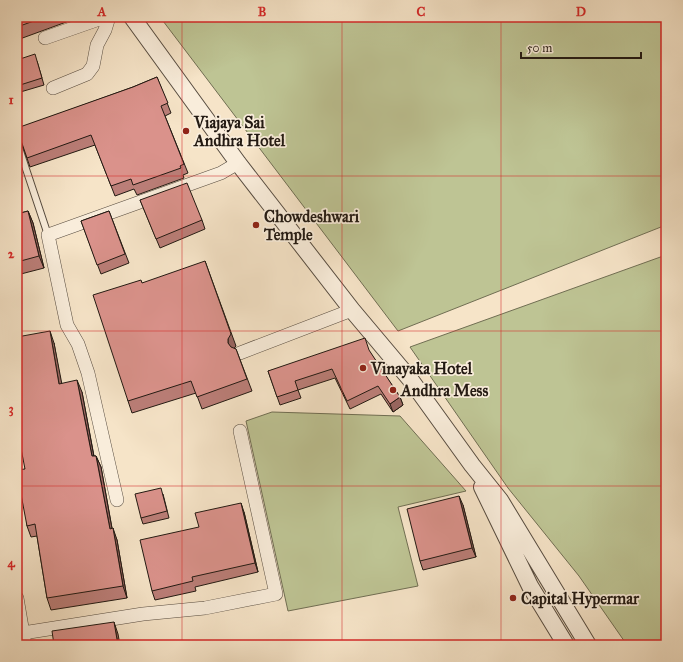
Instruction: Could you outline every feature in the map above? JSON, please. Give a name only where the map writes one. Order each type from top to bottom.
[{"type":"street","points":[[45,38],[105,17]]},
{"type":"street","points":[[53,88],[87,74],[92,66],[97,45],[105,30],[109,17]]},
{"type":"street","points":[[132,17],[238,163],[352,310],[410,379],[472,465],[500,500],[588,645]]},
{"type":"street","points":[[117,500],[88,373],[78,344],[67,325],[48,235],[221,173],[238,163]]},
{"type":"street","points":[[240,353],[352,310]]},
{"type":"street","points":[[17,598],[24,639],[143,614],[205,608],[276,594],[240,431]]},
{"type":"street","points":[[472,465],[530,586],[566,645]]},
{"type":"lane","points":[[17,142],[48,235]]},
{"type":"green space","points":[[160,17],[666,17],[666,225],[398,331]]},
{"type":"green space","points":[[666,255],[666,645],[627,645],[579,576],[508,488],[410,347]]},
{"type":"green space","points":[[272,412],[400,416],[466,491],[398,507],[418,586],[288,611],[246,421]]},
{"type":"building","points":[[17,17],[45,17],[17,27]]},
{"type":"building","points":[[35,54],[42,78],[17,86],[17,60]]},
{"type":"building","points":[[157,77],[168,103],[161,106],[184,164],[180,166],[181,168],[133,185],[131,179],[111,186],[91,135],[27,158],[17,128]]},
{"type":"building","points":[[187,183],[202,220],[156,239],[140,200]]},
{"type":"building","points":[[28,211],[39,256],[17,262],[17,214]]},
{"type":"building","points":[[109,211],[125,254],[97,265],[81,221]]},
{"type":"building","points":[[205,261],[231,334],[228,339],[228,343],[231,347],[236,349],[247,379],[197,397],[191,381],[128,401],[93,295],[141,280],[142,283]]},
{"type":"building","points":[[50,331],[59,384],[77,380],[92,456],[96,456],[110,529],[113,528],[123,586],[47,598],[35,524],[27,526],[17,473],[17,470],[25,469],[17,428],[17,337]]},
{"type":"building","points":[[365,338],[369,350],[400,397],[390,404],[378,386],[347,401],[332,369],[295,381],[298,390],[277,397],[268,371]]},
{"type":"building","points":[[161,488],[167,511],[141,518],[135,494]]},
{"type":"building","points":[[459,496],[472,548],[420,561],[407,509]]},
{"type":"building","points":[[241,503],[255,563],[192,577],[193,581],[152,591],[140,540],[199,527],[195,513]]},
{"type":"building","points":[[114,622],[118,645],[54,645],[52,631]]},
{"type":"place","name":"Viajaya Sai Andhra Hotel","points":[[186,131]]},
{"type":"place","name":"Chowdeshwari Temple","points":[[256,225]]},
{"type":"place","name":"Vinayaka Hotel","points":[[363,368]]},
{"type":"place","name":"Andhra Mess","points":[[393,390]]},
{"type":"place","name":"Capital Hypermar","points":[[513,598]]}]
